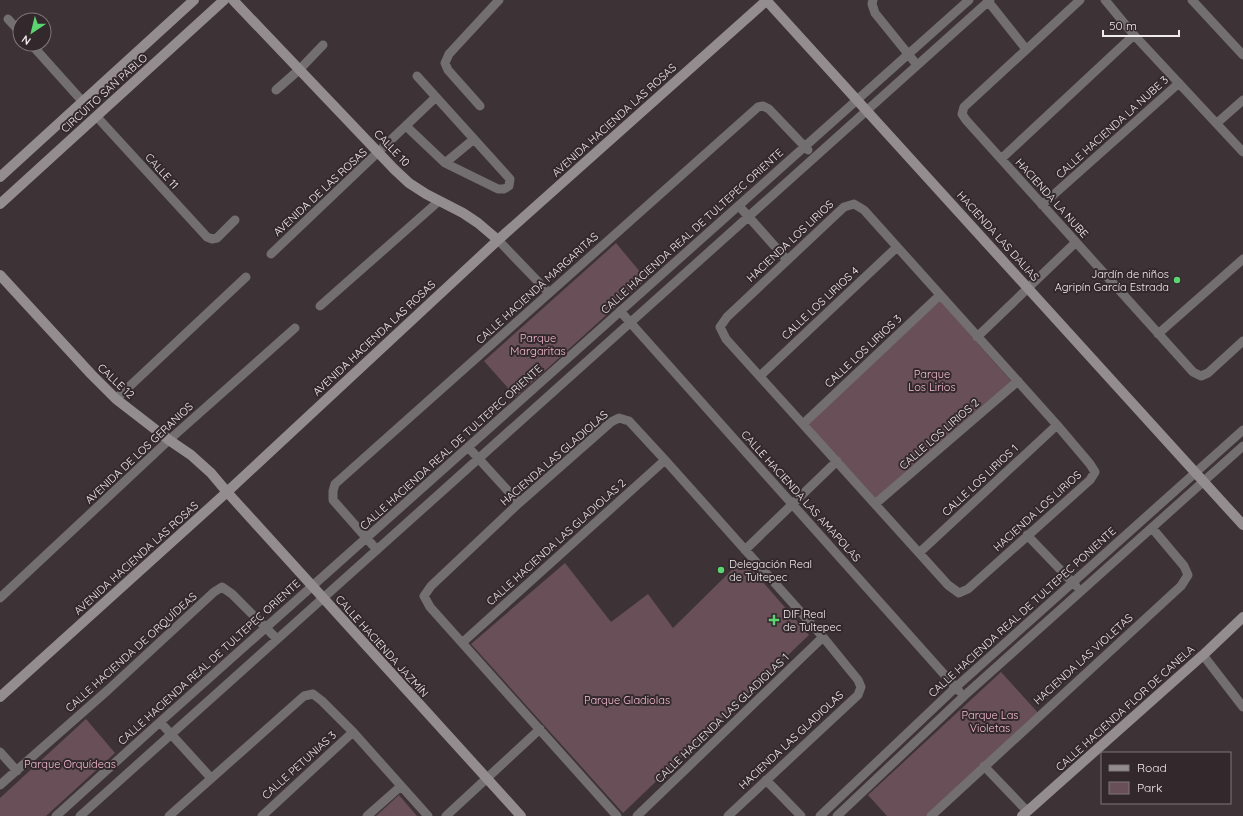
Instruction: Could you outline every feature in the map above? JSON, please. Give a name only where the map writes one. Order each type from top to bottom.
[{"type":"street","name":"CIRCUITO SAN PABLO","points":[[0,177],[194,0]]},
{"type":"street","name":"CIRCUITO SAN PABLO","points":[[0,204],[224,0]]},
{"type":"street","name":"CALLE 10","points":[[233,0],[409,183],[473,220],[498,240],[549,293]]},
{"type":"street","points":[[480,106],[448,70],[445,62],[449,54],[499,0]]},
{"type":"street","name":"HACIENDA LAS DALIAS","points":[[766,0],[1243,525]]},
{"type":"street","name":"AVENIDA HACIENDA LAS ROSAS","points":[[0,697],[226,492],[498,240],[766,0]]},
{"type":"street","points":[[873,0],[872,4],[875,13],[917,66]]},
{"type":"street","name":"CALLE HACIENDA REAL DE TULTEPEC ORIENTE","points":[[56,816],[969,0]]},
{"type":"street","points":[[80,816],[917,66],[988,0],[1026,49]]},
{"type":"street","name":"HACIENDA LA NUBE","points":[[1080,0],[964,107],[962,114],[1193,372],[1201,376],[1208,373],[1243,341]]},
{"type":"street","points":[[1105,0],[1134,35],[1243,152]]},
{"type":"street","points":[[1192,0],[1243,55]]},
{"type":"street","points":[[8,20],[12,24]]},
{"type":"street","points":[[1001,159],[1134,35]]},
{"type":"street","points":[[276,90],[300,69],[323,45]]},
{"type":"street","points":[[38,52],[83,102]]},
{"type":"street","points":[[406,126],[445,163],[498,189],[504,189],[509,186],[510,179],[417,76]]},
{"type":"street","name":"CALLE HACIENDA LA NUBE 3","points":[[1042,205],[1179,83]]},
{"type":"street","name":"AVENIDA DE LAS ROSAS","points":[[271,254],[379,153],[436,97]]},
{"type":"street","points":[[1217,123],[1243,100]]},
{"type":"street","name":"CALLE HACIENDA MARGARITAS","points":[[377,550],[333,500],[332,491],[336,484],[758,106],[763,106],[769,109],[814,158]]},
{"type":"street","name":"CALLE 11","points":[[97,117],[207,237],[212,239],[217,238],[236,220]]},
{"type":"street","points":[[445,163],[474,139]]},
{"type":"street","points":[[320,306],[439,201]]},
{"type":"street","name":"HACIENDA LOS LIRIOS","points":[[854,204],[864,210],[1057,425],[1095,472],[1090,480],[968,589],[959,593],[948,585],[726,338],[720,328],[727,316],[787,260],[844,207],[854,204]]},
{"type":"street","points":[[739,206],[787,260]]},
{"type":"street","points":[[977,337],[1076,242]]},
{"type":"street","name":"CALLE LOS LIRIOS 4","points":[[760,376],[897,247]]},
{"type":"street","points":[[1158,334],[1243,259]]},
{"type":"street","name":"CALLE 12","points":[[0,275],[116,399],[191,455],[212,473],[226,492]]},
{"type":"street","points":[[116,399],[246,277]]},
{"type":"street","name":"CALLE LOS LIRIOS 3","points":[[803,424],[940,295]]},
{"type":"street","name":"CALLE HACIENDA LAS AMAPOLAS","points":[[620,311],[964,696]]},
{"type":"street","name":"AVENIDA DE LOS GERANIOS","points":[[0,598],[169,440],[295,328]]},
{"type":"street","name":"CALLE LOS LIRIOS 2","points":[[875,504],[1018,381]]},
{"type":"street","name":"HACIENDA LAS GLADIOLAS","points":[[617,816],[463,642],[430,607],[424,596],[431,586],[519,503],[611,422],[620,418],[630,421],[665,460],[823,637],[858,680],[861,687],[858,695],[728,816]]},
{"type":"street","name":"CALLE LOS LIRIOS 1","points":[[919,553],[1057,425]]},
{"type":"street","name":"CALLE HACIENDA REAL DE TULTEPEC PONIENTE","points":[[820,816],[956,687],[1243,430]]},
{"type":"street","points":[[837,816],[964,696],[1243,446]]},
{"type":"street","points":[[468,447],[519,503]]},
{"type":"street","name":"CALLE HACIENDA LAS GLADIOLAS 2","points":[[463,642],[665,460]]},
{"type":"street","points":[[745,550],[837,461]]},
{"type":"street","name":"CALLE HACIENDA JAZMÍN","points":[[226,492],[521,816]]},
{"type":"street","name":"HACIENDA LAS VIOLETAS","points":[[931,816],[1181,586],[1188,575],[1184,566],[1152,528]]},
{"type":"street","points":[[1027,535],[1081,591]]},
{"type":"street","name":"CALLE HACIENDA DE ORQUÍDEAS","points":[[0,785],[108,690],[214,592],[222,588],[232,594],[278,639]]},
{"type":"street","name":"CALLE HACIENDA FLOR DE CANELA","points":[[1025,814],[1203,655],[1243,617]]},
{"type":"street","name":"CALLE HACIENDA LAS GLADIOLAS 1","points":[[637,816],[823,637]]},
{"type":"street","points":[[1203,655],[1243,707]]},
{"type":"street","points":[[169,816],[304,696],[313,694],[353,732],[428,816]]},
{"type":"street","points":[[160,722],[211,778]]},
{"type":"street","points":[[446,816],[540,729]]},
{"type":"street","name":"CALLE PETUNIAS 3","points":[[262,816],[353,732]]},
{"type":"street","points":[[0,752],[16,771]]},
{"type":"street","points":[[984,766],[1025,814]]},
{"type":"street","points":[[766,780],[801,816]]},
{"type":"street","points":[[367,816],[401,786]]},
{"type":"green space","name":"Parque Margaritas","points":[[616,243],[646,279],[516,397],[484,361]]},
{"type":"green space","name":"Parque Los Lirios","points":[[940,301],[1012,382],[876,500],[806,423]]},
{"type":"green space","name":"Parque Gladiolas","points":[[743,559],[809,635],[623,813],[471,644],[565,563],[611,622],[648,594],[673,628]]},
{"type":"green space","name":"Parque Las Violetas","points":[[1001,672],[1040,715],[929,816],[887,816],[868,795]]},
{"type":"green space","name":"Parque Orquídeas","points":[[86,719],[115,753],[46,816],[0,816],[0,798]]},
{"type":"green space","points":[[399,795],[417,816],[376,816]]},
{"type":"place","name":"Jardín de niños Agripín García Estrada","points":[[1177,280]]},
{"type":"place","name":"Delegación Real de Tultepec","points":[[721,570]]},
{"type":"place","name":"DIF Real de Tultepec","points":[[774,620]]}]
